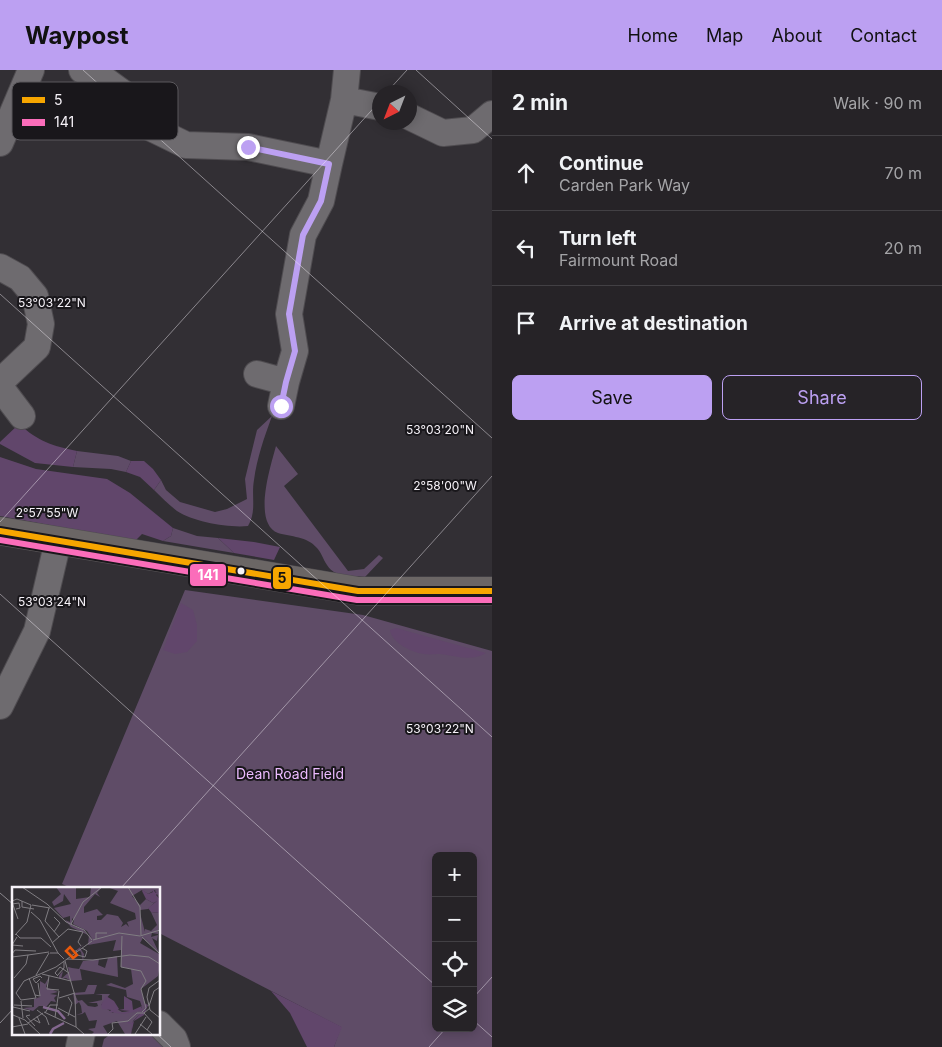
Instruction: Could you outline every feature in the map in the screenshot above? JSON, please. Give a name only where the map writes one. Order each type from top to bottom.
[{"type":"main road","points":[[0,531],[358,591],[492,591]]},
{"type":"street","points":[[27,82],[32,70]]},
{"type":"street","points":[[82,70],[94,72],[108,82]]},
{"type":"street","points":[[257,374],[284,394],[295,351],[289,314],[301,245],[303,235],[321,201],[344,100],[347,70]]},
{"type":"street","points":[[344,100],[372,105]]},
{"type":"street","points":[[417,120],[444,133],[473,130],[492,114]]},
{"type":"street","points":[[0,143],[12,116]]},
{"type":"street","points":[[176,140],[186,145],[248,147],[329,164]]},
{"type":"street","points":[[0,267],[20,278],[35,296],[41,324],[37,347],[0,382]]},
{"type":"street","points":[[0,387],[22,416]]},
{"type":"street","points":[[0,706],[37,630],[58,541]]},
{"type":"street","points":[[160,1025],[174,1039],[177,1047]]},
{"type":"street","points":[[79,1047],[82,1034]]},
{"type":"green space","points":[[272,416],[257,464],[253,486],[252,515],[248,526],[221,525],[184,515],[168,504],[154,490],[161,480],[166,490],[180,502],[215,512],[227,509],[247,499],[245,479],[257,430]]},
{"type":"green space","points":[[276,446],[298,474],[284,486],[348,571],[364,569],[379,555],[383,558],[365,577],[344,576],[334,572],[327,565],[320,552],[309,541],[278,533],[270,527],[266,518],[265,493]]},
{"type":"green space","points":[[77,451],[118,456],[131,461],[126,472],[111,469],[73,467]]},
{"type":"green space","points":[[173,528],[197,536],[218,538],[234,553],[163,541],[171,536]]},
{"type":"green space","name":"Dean Road Field","points":[[185,590],[363,615],[492,651],[492,1047],[334,1047],[341,1027],[160,934],[160,887],[69,887],[62,884]]},
{"type":"green space","points":[[111,1034],[152,1034],[166,1047],[102,1047],[104,1039]]},
{"type":"shaded area","points":[[19,424],[46,442],[77,451],[73,467],[35,463],[0,444]]},
{"type":"shaded area","points":[[0,457],[36,469],[107,479],[130,493],[173,528],[171,536],[163,541],[142,534],[135,541],[0,516]]},
{"type":"shaded area","points":[[131,461],[144,461],[153,469],[161,480],[154,490],[140,477],[126,472]]},
{"type":"shaded area","points":[[218,538],[280,547],[274,560],[234,553]]},
{"type":"shaded area","points":[[181,603],[193,610],[197,625],[197,641],[187,652],[175,654],[163,650]]},
{"type":"shaded area","points":[[396,628],[486,653],[470,658],[419,653],[408,649],[394,639],[390,630]]},
{"type":"shaded area","points":[[271,991],[342,1027],[334,1047],[307,1047],[290,1013]]},
{"type":"transit line","name":"5","points":[[0,531],[358,591],[492,591]]},
{"type":"transit line","name":"141","points":[[0,540],[357,600],[492,600]]},
{"type":"route","points":[[248,147],[329,164],[321,201],[303,235],[289,314],[295,351],[281,406]]}]
